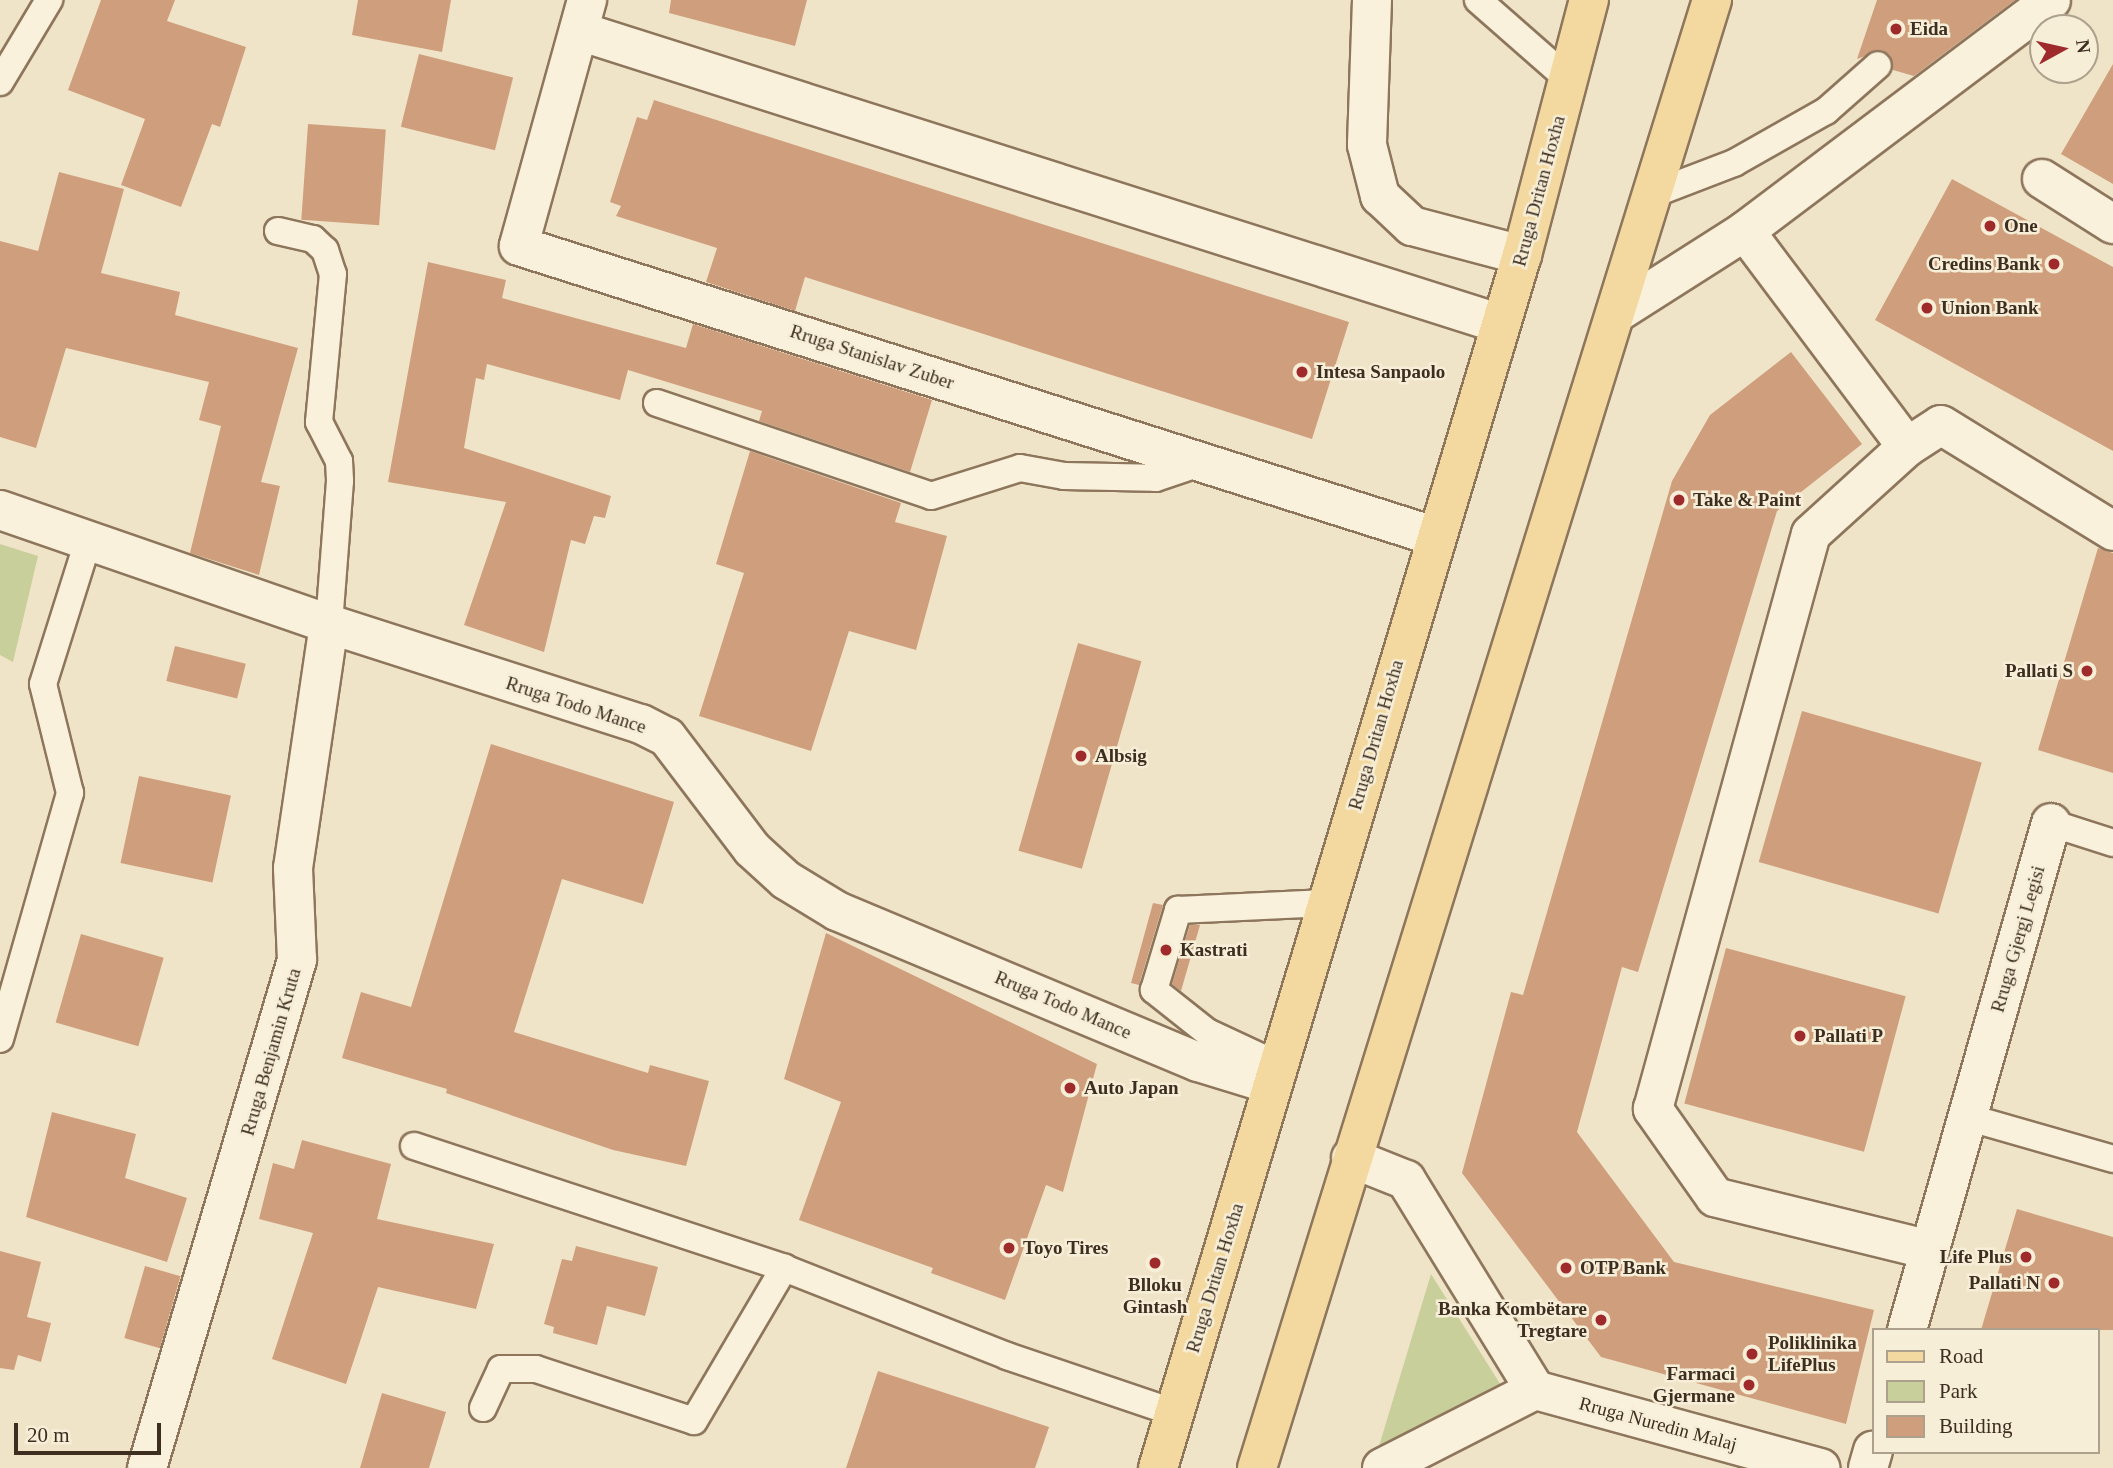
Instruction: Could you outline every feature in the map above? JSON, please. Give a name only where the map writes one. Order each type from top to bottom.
[{"type":"main road","name":"Rruga Dritan Hoxha","points":[[1158,1468],[1522,255],[1589,0]]},
{"type":"main road","points":[[1257,1468],[1351,1158],[1618,312],[1712,0]]},
{"type":"street","points":[[1372,0],[1367,145],[1380,196],[1412,226],[1522,255]]},
{"type":"street","points":[[1618,312],[1745,231],[2051,0]]},
{"type":"street","name":"Rruga Stanislav Zuber","points":[[1437,537],[519,246],[583,15],[1501,324]]},
{"type":"street","points":[[2042,179],[2113,224]]},
{"type":"street","points":[[1745,231],[1907,447]]},
{"type":"street","points":[[1930,1250],[1715,1197],[1653,1109],[1811,534],[1907,447],[1941,425],[2113,531]]},
{"type":"street","name":"Rruga Todo Mance","points":[[0,510],[667,737],[752,849],[786,880],[837,911],[1198,1062],[1275,1075]]},
{"type":"street","name":"Rruga Benjamin Kruta","points":[[147,1468],[297,960],[293,868],[329,624]]},
{"type":"street","name":"Rruga Gjergj Legisi","points":[[1908,1328],[2051,823]]},
{"type":"street","points":[[1351,1158],[1406,1180],[1535,1390],[1382,1468]]},
{"type":"street","name":"Rruga Nuredin Malaj","points":[[1535,1390],[1821,1468]]},
{"type":"lane","points":[[0,82],[49,0]]},
{"type":"lane","points":[[1478,0],[1569,79]]},
{"type":"lane","points":[[1653,194],[1734,163],[1826,111],[1878,65]]},
{"type":"lane","points":[[278,231],[313,239],[325,250],[333,274],[319,422],[339,461],[340,481],[329,624]]},
{"type":"lane","points":[[657,403],[931,496],[1020,468],[1064,476],[1156,478],[1203,462]]},
{"type":"lane","points":[[0,1039],[70,793],[43,684],[88,541]]},
{"type":"lane","name":"Rruga Gjergj Legisi","points":[[2051,823],[2113,843]]},
{"type":"lane","points":[[1275,1075],[1207,1032],[1154,990],[1178,910],[1327,903]]},
{"type":"lane","points":[[1967,1117],[2113,1159]]},
{"type":"lane","points":[[414,1146],[784,1268],[1007,1356],[1175,1413]]},
{"type":"lane","points":[[483,1408],[502,1369],[536,1368],[694,1422],[784,1268]]},
{"type":"green space","points":[[0,544],[38,556],[13,662],[0,655]]},
{"type":"green space","points":[[1431,1274],[1504,1390],[1376,1456]]},
{"type":"building","points":[[101,0],[175,0],[167,21],[246,47],[220,127],[212,124],[181,207],[121,185],[145,119],[68,90]]},
{"type":"building","points":[[358,0],[451,0],[442,52],[352,35]]},
{"type":"building","points":[[671,0],[807,0],[795,46],[669,13]]},
{"type":"building","points":[[1877,0],[2015,0],[1914,76],[1893,70],[1890,55],[1882,50],[1857,59]]},
{"type":"building","points":[[419,54],[513,77],[495,150],[401,127]]},
{"type":"building","points":[[2113,64],[2113,184],[2061,154]]},
{"type":"building","points":[[654,100],[1349,322],[1312,439],[805,277],[795,311],[706,282],[717,248],[616,216],[621,206],[610,202],[637,117],[647,120]]},
{"type":"building","points":[[308,124],[386,129],[379,225],[301,220]]},
{"type":"building","points":[[59,172],[124,189],[101,273],[180,292],[175,315],[298,348],[261,482],[280,486],[259,575],[190,553],[221,426],[199,420],[209,382],[66,348],[36,448],[0,437],[0,241],[38,251]]},
{"type":"building","points":[[1952,179],[2113,267],[2113,451],[1875,320]]},
{"type":"building","points":[[428,262],[506,280],[502,298],[686,348],[693,324],[932,400],[910,472],[759,421],[762,411],[628,370],[620,400],[487,364],[484,380],[476,378],[464,448],[611,496],[605,518],[594,516],[585,544],[571,540],[544,652],[464,625],[506,502],[388,482]]},
{"type":"building","points":[[1791,352],[1862,444],[1777,511],[1638,972],[1622,967],[1577,1132],[1674,1262],[1874,1310],[1846,1424],[1601,1357],[1462,1173],[1511,992],[1523,995],[1672,481],[1710,415]]},
{"type":"building","points":[[750,451],[901,503],[895,522],[947,536],[916,650],[849,631],[811,751],[699,716],[744,573],[716,564]]},
{"type":"building","name":"Pallati S","points":[[2098,548],[2113,553],[2113,773],[2038,750]]},
{"type":"building","name":"Albsig","points":[[1078,643],[1141,661],[1082,869],[1018,851]]},
{"type":"building","points":[[175,646],[246,664],[237,699],[166,681]]},
{"type":"building","points":[[1802,711],[1982,763],[1938,913],[1759,862]]},
{"type":"building","points":[[491,744],[674,802],[643,904],[562,879],[514,1032],[648,1073],[650,1065],[709,1081],[686,1166],[613,1150],[446,1093],[447,1089],[342,1058],[361,992],[411,1007]]},
{"type":"building","points":[[139,776],[231,796],[212,883],[120,863]]},
{"type":"building","points":[[1153,903],[1163,905],[1139,985],[1131,983]]},
{"type":"building","points":[[1190,925],[1200,925],[1181,991],[1172,984]]},
{"type":"building","points":[[826,933],[1097,1064],[1063,1192],[1046,1185],[1005,1300],[931,1273],[933,1268],[799,1220],[841,1102],[784,1079]]},
{"type":"building","points":[[81,934],[164,958],[138,1046],[56,1022]]},
{"type":"building","name":"Pallati P","points":[[1726,948],[1906,996],[1864,1152],[1684,1104]]},
{"type":"building","points":[[52,1112],[136,1134],[125,1178],[187,1198],[167,1262],[26,1217]]},
{"type":"building","points":[[302,1140],[391,1164],[377,1219],[494,1244],[476,1309],[378,1287],[346,1384],[272,1359],[313,1233],[259,1219],[273,1163],[294,1169]]},
{"type":"building","name":"Pallati N","points":[[2017,1209],[2113,1237],[2113,1330],[1982,1328]]},
{"type":"building","points":[[576,1246],[658,1267],[645,1316],[607,1306],[597,1345],[553,1333],[554,1327],[544,1324],[562,1259],[572,1261]]},
{"type":"building","points":[[0,1251],[41,1262],[27,1317],[51,1323],[41,1362],[18,1355],[14,1370],[0,1368]]},
{"type":"building","points":[[145,1266],[181,1276],[160,1348],[124,1338]]},
{"type":"building","points":[[878,1371],[1049,1427],[1035,1468],[846,1468]]},
{"type":"building","points":[[382,1393],[446,1412],[429,1468],[360,1468]]},
{"type":"place","name":"Eida","points":[[1896,29]]},
{"type":"place","name":"One","points":[[1990,226]]},
{"type":"place","name":"Credins Bank","points":[[2054,264]]},
{"type":"place","name":"Union Bank","points":[[1927,308]]},
{"type":"place","name":"Intesa Sanpaolo","points":[[1302,372]]},
{"type":"place","name":"Take & Paint","points":[[1679,500]]},
{"type":"place","name":"Pallati S","points":[[2087,671]]},
{"type":"place","name":"Albsig","points":[[1081,756]]},
{"type":"place","name":"Kastrati","points":[[1166,950]]},
{"type":"place","name":"Pallati P","points":[[1800,1036]]},
{"type":"place","name":"Auto Japan","points":[[1070,1088]]},
{"type":"place","name":"Toyo Tires","points":[[1009,1248]]},
{"type":"place","name":"Life Plus","points":[[2026,1257]]},
{"type":"place","name":"Blloku Gintash","points":[[1155,1263]]},
{"type":"place","name":"OTP Bank","points":[[1566,1268]]},
{"type":"place","name":"Pallati N","points":[[2054,1283]]},
{"type":"place","name":"Banka Kombëtare Tregtare","points":[[1601,1320]]},
{"type":"place","name":"Poliklinika LifePlus","points":[[1752,1354]]},
{"type":"place","name":"Farmaci Gjermane","points":[[1749,1385]]}]
